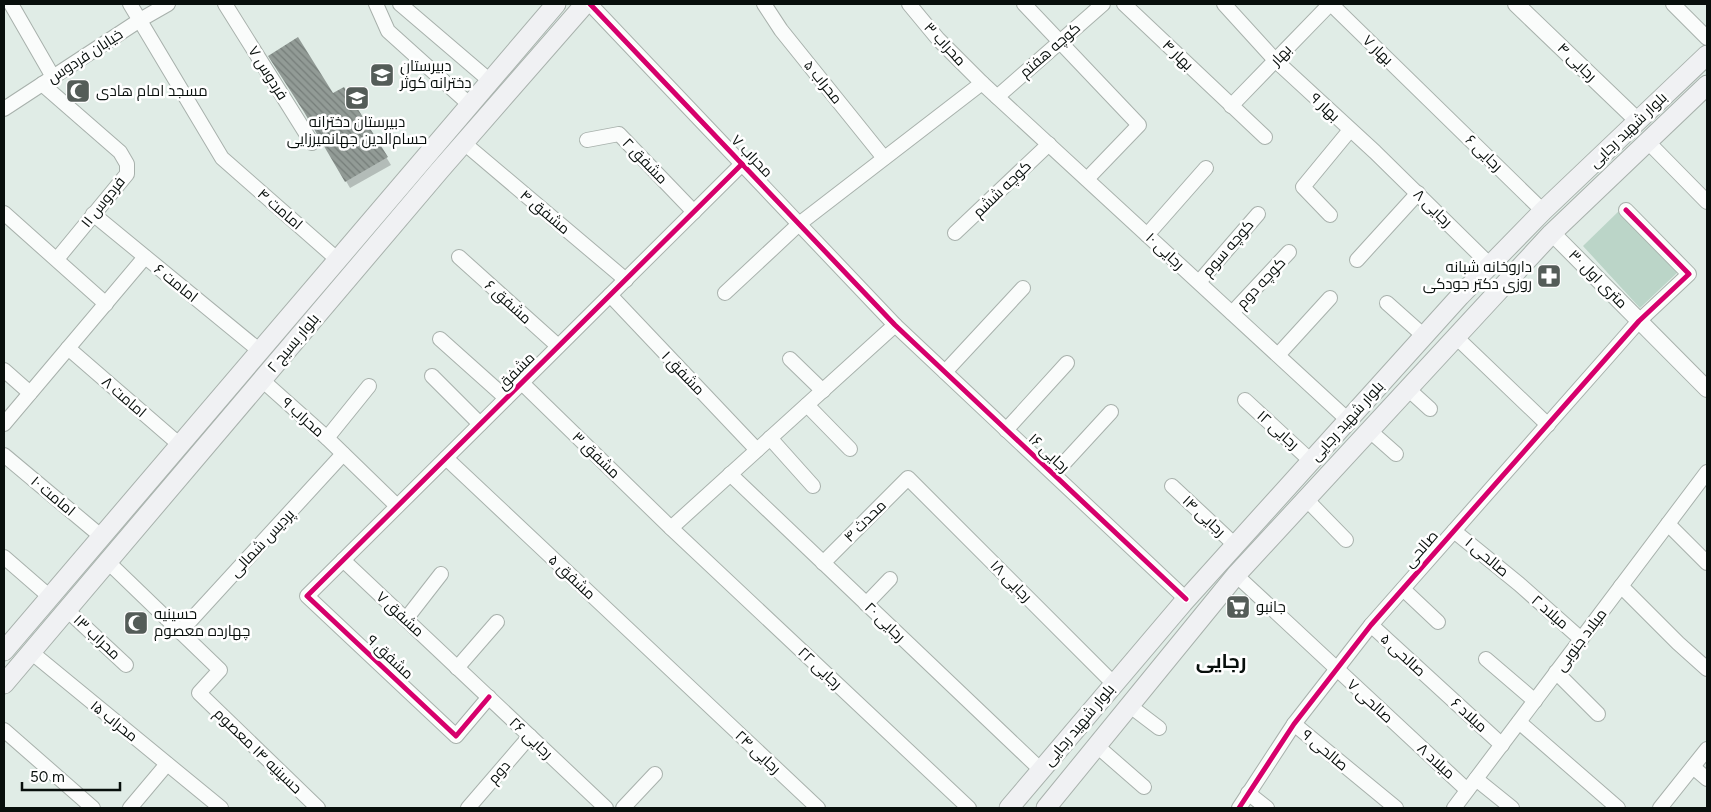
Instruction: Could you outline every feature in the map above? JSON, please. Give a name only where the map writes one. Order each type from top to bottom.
[{"type":"main road","name":"بلوار بسیج ۲","points":[[4,651],[489,80],[556,4]]},
{"type":"main road","name":"بلوار بسیج ۲","points":[[4,684],[464,143],[585,4]]},
{"type":"main road","name":"بلوار شهید رجایی","points":[[1014,806],[1041,770],[1186,599],[1424,336],[1543,211],[1707,54]]},
{"type":"main road","name":"بلوار شهید رجایی","points":[[1046,808],[1236,575],[1552,233],[1707,85]]},
{"type":"street","name":"امامت ۴","points":[[130,4],[222,158],[338,260]]},
{"type":"street","name":"خیابان فردوس","points":[[4,109],[140,20],[168,4]]},
{"type":"street","name":"فردوس ۷","points":[[225,4],[312,143]]},
{"type":"street","points":[[376,4],[388,31],[470,104]]},
{"type":"street","points":[[400,4],[489,80]]},
{"type":"street","name":"محراب ۷","points":[[590,4],[895,325]]},
{"type":"street","name":"محراب ۵","points":[[764,4],[781,30],[884,158]]},
{"type":"street","name":"محراب ۳","points":[[909,4],[938,39],[982,83]]},
{"type":"street","points":[[1024,4],[1139,125],[1087,179]]},
{"type":"street","name":"کوچه هفتم","points":[[997,97],[1103,4]]},
{"type":"street","name":"بهار ۴","points":[[1124,4],[1265,137]]},
{"type":"street","name":"بهار ۹","points":[[1224,4],[1275,60],[1374,152]]},
{"type":"street","name":"بهار","points":[[1231,106],[1330,4]]},
{"type":"street","name":"بهار ۷","points":[[1330,4],[1425,96]]},
{"type":"street","name":"رجایی ۴","points":[[1516,4],[1638,121]]},
{"type":"street","points":[[1673,4],[1707,38]]},
{"type":"street","name":"فردوس ۱۱","points":[[14,8],[48,80],[120,152],[127,164],[127,174],[57,259]]},
{"type":"street","points":[[725,293],[799,224],[982,83]]},
{"type":"street","name":"رجایی ۱۰","points":[[982,83],[1348,420]]},
{"type":"street","name":"رجایی ۶","points":[[1425,96],[1543,211]]},
{"type":"street","points":[[1330,214],[1303,187],[1350,130]]},
{"type":"street","name":"مشفق ۲","points":[[587,140],[619,134],[694,212]]},
{"type":"street","points":[[1648,142],[1707,202]]},
{"type":"street","name":"مشفق ۴","points":[[464,143],[626,280]]},
{"type":"street","name":"کوچه ششم","points":[[955,233],[1049,144]]},
{"type":"street","name":"رجایی ۸","points":[[1374,152],[1490,265]]},
{"type":"street","name":"مشفق","points":[[307,596],[742,164]]},
{"type":"street","points":[[1147,235],[1206,168]]},
{"type":"street","points":[[1357,260],[1418,193]]},
{"type":"street","name":"صالحی","points":[[1238,808],[1294,724],[1371,625],[1640,320],[1688,274],[1626,210]]},
{"type":"street","points":[[4,213],[106,304]]},
{"type":"street","name":"امامت ۶","points":[[93,214],[260,351]]},
{"type":"street","name":"کوچه سوم","points":[[1199,282],[1258,214]]},
{"type":"street","name":"۳۰ متری اول","points":[[1552,233],[1707,389]]},
{"type":"street","name":"کوچه دوم","points":[[1232,313],[1289,252]]},
{"type":"street","points":[[4,424],[145,257]]},
{"type":"street","name":"مشفق ۶","points":[[459,257],[558,346]]},
{"type":"street","points":[[945,372],[1023,288]]},
{"type":"street","name":"مشفق ۱","points":[[610,295],[757,450]]},
{"type":"street","points":[[1278,355],[1330,298]]},
{"type":"street","points":[[1387,303],[1424,336]]},
{"type":"street","points":[[671,528],[895,325]]},
{"type":"street","name":"رجایی ۱۶","points":[[895,325],[1186,599]]},
{"type":"street","points":[[281,327],[296,340]]},
{"type":"street","points":[[1456,337],[1548,425]]},
{"type":"street","points":[[440,339],[506,398]]},
{"type":"street","name":"امامت ۸","points":[[68,348],[180,445]]},
{"type":"street","points":[[790,359],[823,391]]},
{"type":"street","points":[[1006,430],[1067,362]]},
{"type":"street","points":[[4,370],[30,393]]},
{"type":"street","points":[[432,376],[480,424]]},
{"type":"street","name":"محراب ۹","points":[[262,380],[327,438],[397,506]]},
{"type":"street","name":"مشفق ۳","points":[[522,382],[671,528]]},
{"type":"street","points":[[327,438],[369,386]]},
{"type":"street","points":[[1408,389],[1430,409]]},
{"type":"street","name":"رجایی ۱۲","points":[[1245,400],[1311,461]]},
{"type":"street","points":[[807,405],[850,449]]},
{"type":"street","points":[[1054,474],[1112,412]]},
{"type":"street","points":[[1370,431],[1396,454]]},
{"type":"street","points":[[770,438],[813,486]]},
{"type":"street","name":"پردیس شمالی","points":[[180,632],[344,454]]},
{"type":"street","name":"امامت ۱۰","points":[[4,455],[102,537]]},
{"type":"street","name":"مشفق ۵","points":[[446,458],[699,696]]},
{"type":"street","name":"میلاد جنوبی","points":[[1454,808],[1707,472]]},
{"type":"street","name":"رجایی ۲۰","points":[[730,474],[1041,770]]},
{"type":"street","name":"محدث ۴","points":[[823,563],[908,478]]},
{"type":"street","name":"رجایی ۱۸","points":[[908,478],[1114,684]]},
{"type":"street","name":"رجایی ۱۴","points":[[1172,486],[1235,545]]},
{"type":"street","points":[[1306,500],[1346,540]]},
{"type":"street","points":[[1668,524],[1707,562]]},
{"type":"street","name":"رجایی ۲۲","points":[[671,528],[969,808]]},
{"type":"street","name":"صالحی ۱","points":[[1454,531],[1519,584]]},
{"type":"street","points":[[4,557],[50,597]]},
{"type":"street","name":"مشفق ۷","points":[[343,560],[457,668]]},
{"type":"street","points":[[108,562],[180,632]]},
{"type":"street","points":[[406,619],[442,574]]},
{"type":"street","name":"صالحی ۷","points":[[1236,575],[1404,732]]},
{"type":"street","points":[[866,604],[890,579]]},
{"type":"street","name":"میلاد ۲","points":[[1519,584],[1581,639]]},
{"type":"street","points":[[1621,586],[1678,643],[1707,668]]},
{"type":"street","points":[[1403,589],[1438,622]]},
{"type":"street","name":"مشفق ۹","points":[[307,596],[456,736],[488,697]]},
{"type":"street","name":"محراب ۱۳","points":[[67,610],[126,665]]},
{"type":"street","points":[[457,668],[497,622]]},
{"type":"street","name":"صالحی ۵","points":[[1371,625],[1436,686]]},
{"type":"street","name":"حسینیه ۱۴ معصوم","points":[[180,632],[220,670],[198,693],[318,808]]},
{"type":"street","name":"محراب ۱۵","points":[[31,652],[221,808]]},
{"type":"street","points":[[1486,659],[1535,701]]},
{"type":"street","name":"رجایی ۲۶","points":[[457,668],[606,808]]},
{"type":"street","points":[[1556,672],[1598,714]]},
{"type":"street","name":"میلاد ۶","points":[[1436,686],[1502,745]]},
{"type":"street","name":"رجایی ۲۴","points":[[699,696],[818,808]]},
{"type":"street","points":[[1130,706],[1159,728]]},
{"type":"street","points":[[1519,722],[1618,808]]},
{"type":"street","name":"صالحی ۹","points":[[1294,724],[1396,808]]},
{"type":"street","points":[[4,730],[94,808]]},
{"type":"street","name":"میلاد ۸","points":[[1404,732],[1468,790]]},
{"type":"street","name":"دوم","points":[[468,808],[530,736]]},
{"type":"street","points":[[1097,746],[1144,787]]},
{"type":"street","points":[[1660,808],[1707,749]]},
{"type":"street","points":[[130,808],[166,764]]},
{"type":"street","points":[[1693,767],[1707,779]]},
{"type":"street","points":[[623,808],[656,774]]},
{"type":"street","points":[[1476,779],[1512,808]]},
{"type":"street","points":[[1248,793],[1267,808]]},
{"type":"green space","points":[[1621,209],[1679,271],[1640,308],[1583,246]]},
{"type":"building","points":[[298,37],[333,93],[344,87],[388,157],[345,182],[304,112],[268,56]]},
{"type":"cycle path","points":[[590,4],[895,325],[1186,599]]},
{"type":"cycle path","points":[[489,697],[456,736],[307,596],[742,164]]},
{"type":"cycle path","points":[[1239,808],[1294,724],[1371,625],[1639,321],[1689,274],[1626,210]]},
{"type":"place","name":"دبیرستان دخترانه کوثر","points":[[382,75]]},
{"type":"place","name":"مسجد امام هادی","points":[[78,91]]},
{"type":"place","name":"دبیرستان دخترانه حسام‌الدین جهانمیرزایی","points":[[357,98]]},
{"type":"place","name":"داروخانه شبانه روزی دکتر جودکی","points":[[1549,276]]},
{"type":"place","name":"جانبو","points":[[1238,607]]},
{"type":"place","name":"حسینیه چهارده معصوم","points":[[136,623]]},
{"type":"district","name":"رجایی","points":[[1221,661]]}]
